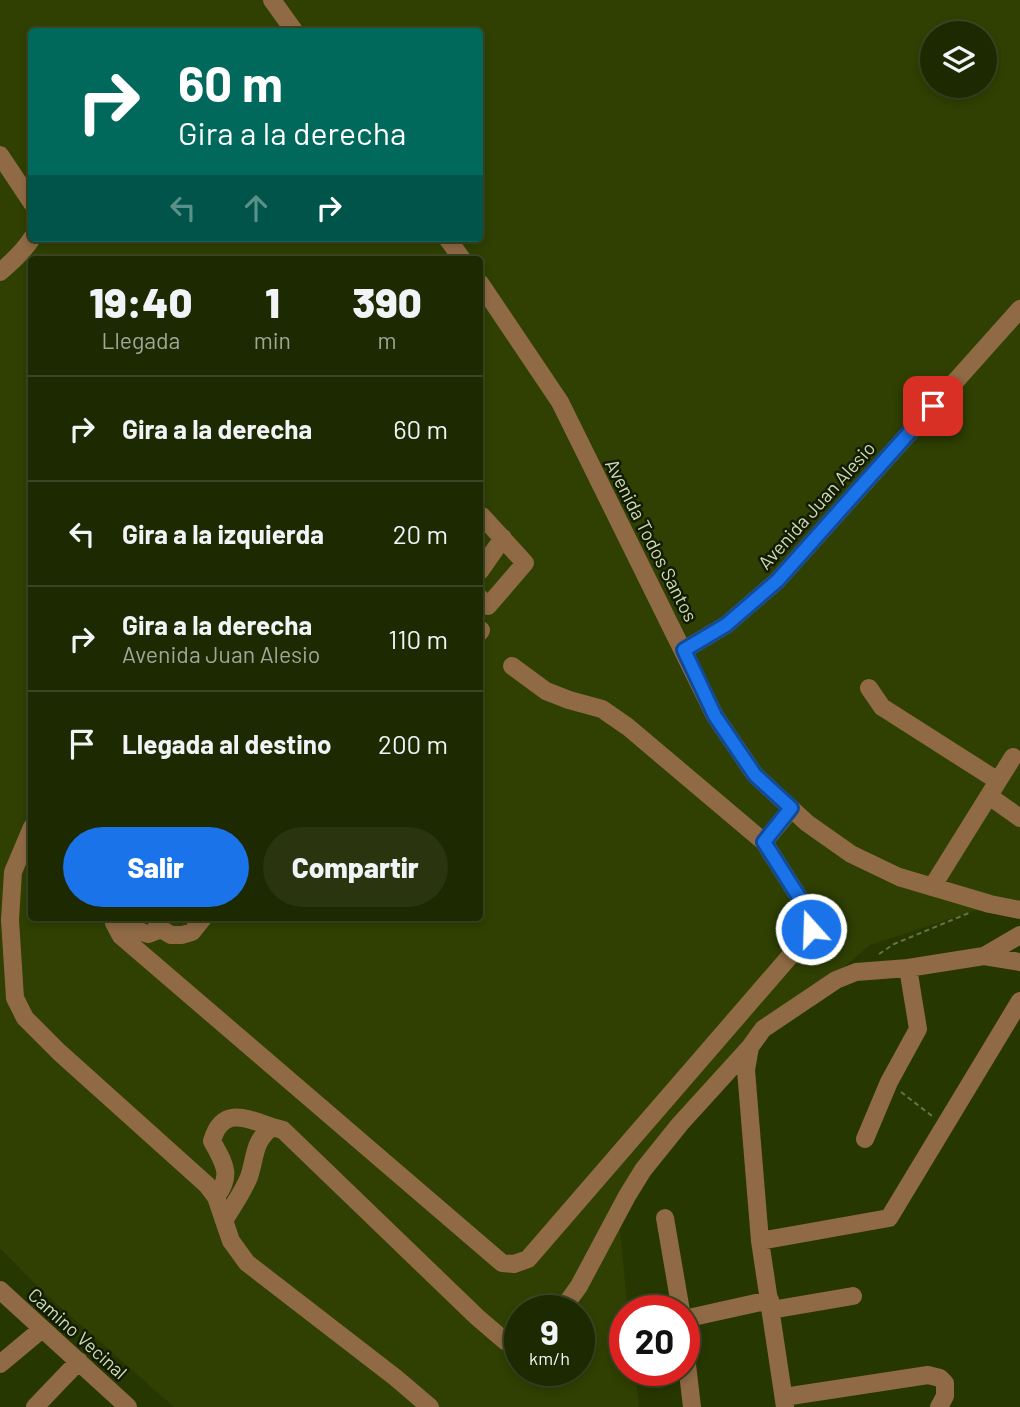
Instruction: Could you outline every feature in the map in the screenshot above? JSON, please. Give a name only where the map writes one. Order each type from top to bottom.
[{"type":"street","points":[[272,0],[292,28]]},
{"type":"street","points":[[0,155],[28,196]]},
{"type":"street","points":[[0,272],[30,242]]},
{"type":"street","name":"Avenida Todos Santos","points":[[483,290],[560,402],[715,716],[755,775],[807,823],[851,854],[899,877],[990,904],[1020,910]]},
{"type":"street","name":"Avenida Juan Alesio","points":[[684,650],[726,625],[777,581],[1020,309]]},
{"type":"street","points":[[483,517],[525,564],[488,606],[483,601]]},
{"type":"street","points":[[483,567],[503,538]]},
{"type":"street","points":[[114,921],[121,936],[502,1263],[514,1264],[528,1259],[803,941],[811,929],[811,916],[764,842],[628,727],[602,709],[546,691],[512,666]]},
{"type":"street","points":[[869,688],[882,707],[998,780]]},
{"type":"street","points":[[932,887],[1013,757]]},
{"type":"street","points":[[989,796],[1020,818]]},
{"type":"street","points":[[764,842],[791,808]]},
{"type":"street","points":[[28,836],[13,872],[10,920],[15,998],[25,1018],[206,1185],[216,1197],[230,1241],[247,1263],[430,1407]]},
{"type":"street","points":[[117,921],[148,933],[158,923],[171,935],[192,932],[201,921]]},
{"type":"street","points":[[984,956],[1020,935]]},
{"type":"street","points":[[573,1295],[643,1170],[763,1029],[836,980],[856,972],[908,968],[984,956],[1020,962]]},
{"type":"street","points":[[865,1139],[889,1082],[918,1029],[908,968]]},
{"type":"street","points":[[760,1241],[888,1218],[1020,1001]]},
{"type":"street","points":[[750,1047],[746,1070],[760,1241],[785,1402],[928,1375],[940,1378],[945,1383],[945,1395],[939,1407]]},
{"type":"street","points":[[216,1197],[225,1186],[226,1174],[212,1141],[216,1127],[225,1120],[243,1117],[283,1129],[504,1340]]},
{"type":"street","points":[[224,1221],[248,1178],[257,1145],[272,1127]]},
{"type":"street","points":[[665,1218],[678,1295]]},
{"type":"street","name":"Camino Vecinal","points":[[1,1292],[128,1407]]},
{"type":"street","points":[[700,1316],[853,1296]]},
{"type":"street","points":[[0,1364],[42,1329]]},
{"type":"street","points":[[35,1407],[79,1361]]},
{"type":"street","points":[[690,1386],[692,1407]]},
{"type":"path","points":[[875,956],[894,944],[990,904]]},
{"type":"path","points":[[889,1082],[945,1126]]},
{"type":"shaded area","points":[[0,0],[1020,0],[1020,905],[1005,901],[870,945],[755,1042],[617,1203],[626,1295],[609,1295],[609,1386],[637,1386],[639,1407],[174,1407],[42,1291],[0,1248]]},
{"type":"route","points":[[811,929],[811,916],[764,842],[791,808],[755,775],[715,716],[684,650],[726,625],[777,581],[933,406]]}]
